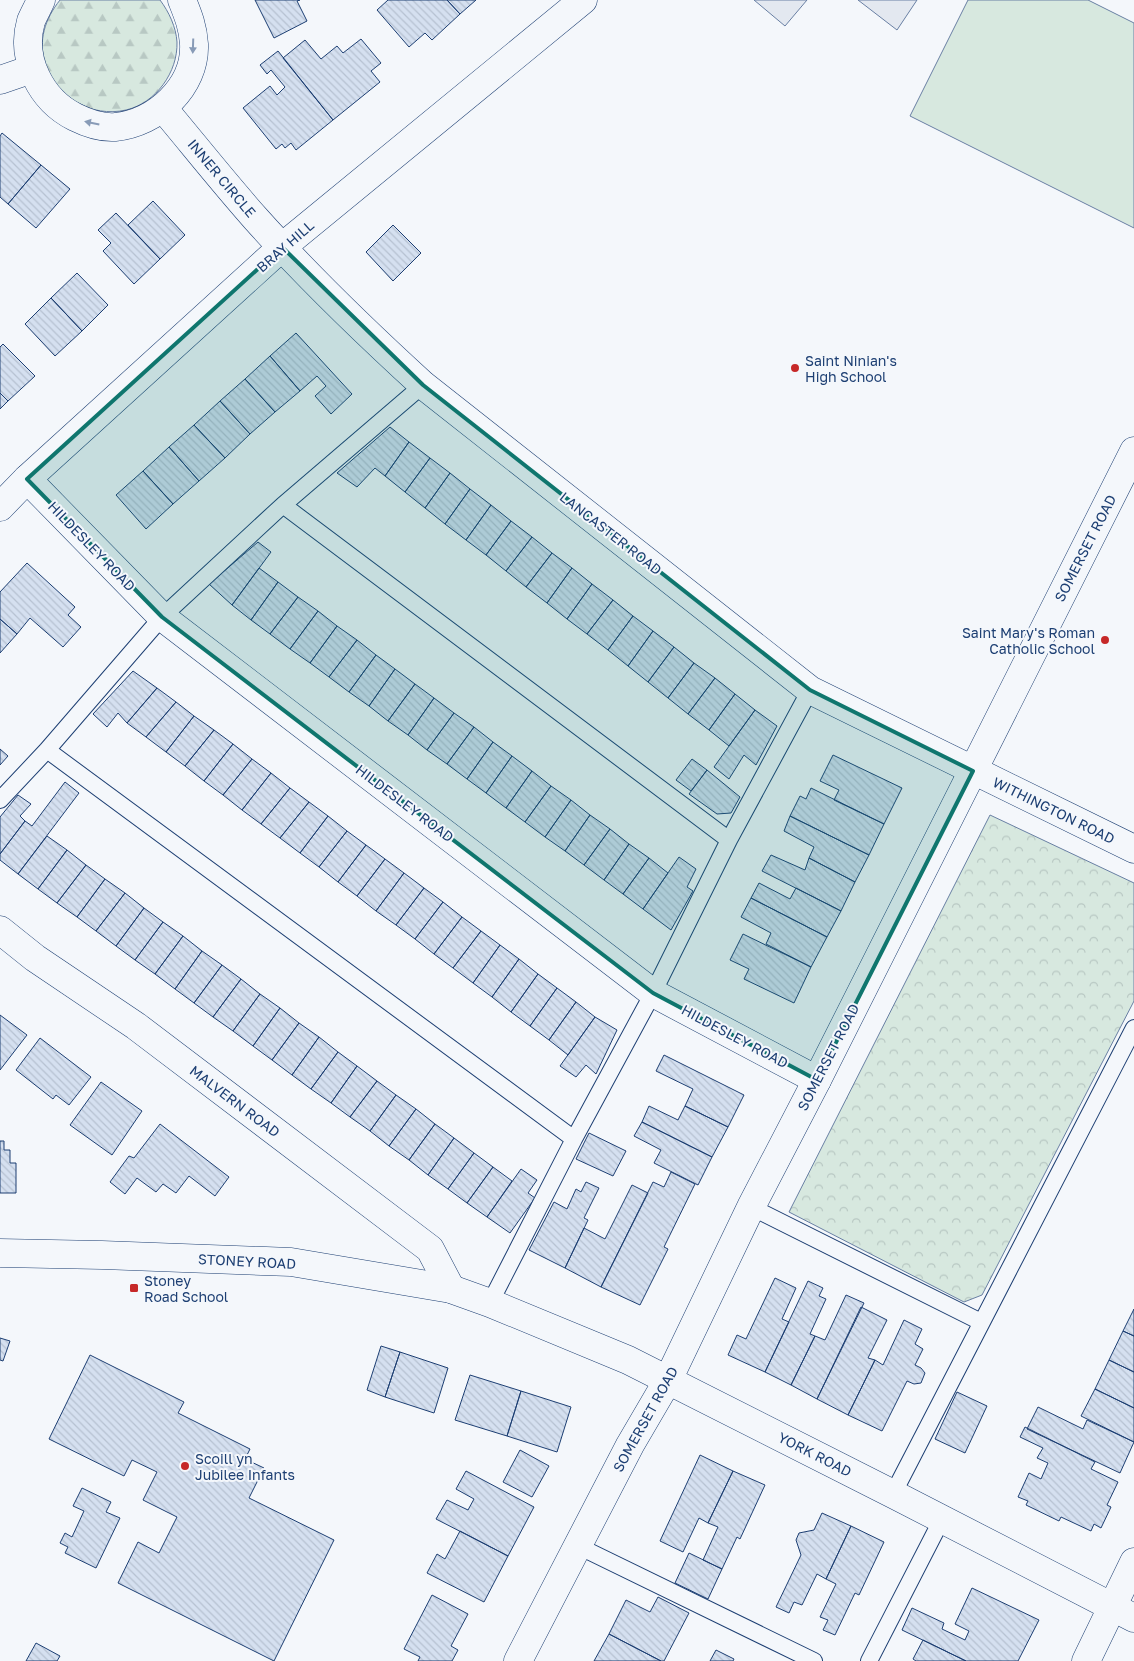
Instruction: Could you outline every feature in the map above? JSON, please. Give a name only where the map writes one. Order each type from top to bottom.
[{"type":"main road","points":[[41,0],[31,21],[28,46],[32,69],[44,93],[64,111],[87,123],[114,127],[140,121],[163,108],[180,91],[190,69],[194,46],[192,22],[182,0]]},
{"type":"main road","name":"BRAY HILL","points":[[0,507],[27,479],[282,248],[582,0]]},
{"type":"main road","points":[[0,80],[32,69]]},
{"type":"main road","name":"INNER CIRCLE","points":[[163,108],[282,248]]},
{"type":"main road","name":"LANCASTER ROAD","points":[[282,248],[369,336],[423,385],[810,690],[973,770]]},
{"type":"main road","name":"SOMERSET ROAD","points":[[518,1661],[630,1445],[668,1380],[751,1207],[1134,451]]},
{"type":"main road","name":"HILDESLEY ROAD","points":[[27,479],[162,617],[653,993],[817,1080]]},
{"type":"main road","name":"WITHINGTON ROAD","points":[[973,770],[1134,849]]},
{"type":"main road","name":"MALVERN ROAD","points":[[0,930],[35,958],[136,1026],[430,1249],[451,1289]]},
{"type":"main road","name":"STONEY ROAD","points":[[0,1253],[102,1254],[290,1262],[451,1289],[490,1303]]},
{"type":"main road","name":"YORK ROAD","points":[[490,1303],[619,1356],[1123,1612]]},
{"type":"main road","points":[[1086,1661],[1123,1612],[1134,1562]]},
{"type":"lane","points":[[0,800],[48,750],[162,617],[283,506],[423,385]]},
{"type":"lane","points":[[283,506],[729,840]]},
{"type":"lane","points":[[490,1303],[574,1139],[653,993],[729,840],[810,690]]},
{"type":"lane","points":[[48,750],[574,1139]]},
{"type":"lane","points":[[893,1494],[1134,1028]]},
{"type":"lane","points":[[751,1207],[981,1322]]},
{"type":"lane","points":[[869,1661],[942,1519]]},
{"type":"lane","points":[[578,1546],[814,1661]]},
{"type":"highlighted area","points":[[282,247],[423,385],[810,690],[973,771],[817,1080],[653,993],[162,617],[27,479]]},
{"type":"green space","points":[[60,0],[160,0],[172,20],[177,42],[174,64],[163,85],[156,93],[147,101],[137,106],[113,112],[88,108],[67,95],[50,76],[45,64],[42,47],[47,22]]},
{"type":"green space","points":[[968,0],[1088,0],[1134,23],[1134,228],[910,116]]},
{"type":"green space","points":[[990,815],[1134,883],[1134,1001],[982,1295],[964,1302],[789,1212]]},
{"type":"shaded area","points":[[754,0],[807,0],[785,26]]},
{"type":"shaded area","points":[[858,0],[917,0],[897,30]]},
{"type":"building","points":[[255,0],[300,0],[297,1],[307,21],[274,38]]},
{"type":"building","points":[[388,0],[447,0],[460,14],[432,40],[425,33],[409,47],[377,10]]},
{"type":"building","points":[[447,0],[476,0],[460,14]]},
{"type":"building","points":[[361,39],[381,63],[371,71],[380,82],[333,120],[283,58],[305,40],[321,59],[337,46],[343,53]]},
{"type":"building","points":[[278,51],[333,120],[296,150],[291,143],[285,148],[282,144],[276,149],[243,108],[270,86],[277,95],[285,87],[271,70],[267,74],[260,65]]},
{"type":"building","points":[[2,133],[41,165],[8,204],[0,197],[0,136]]},
{"type":"building","points":[[41,165],[70,189],[36,228],[8,204]]},
{"type":"building","points":[[153,201],[185,235],[160,259],[128,225]]},
{"type":"building","points":[[116,213],[160,259],[134,284],[103,251],[111,243],[98,230]]},
{"type":"building","points":[[393,225],[421,253],[393,281],[366,252]]},
{"type":"building","points":[[77,273],[108,305],[82,331],[51,298]]},
{"type":"building","points":[[51,298],[82,331],[55,356],[25,324]]},
{"type":"building","points":[[296,333],[352,394],[331,414],[315,396],[326,386],[317,376],[300,391],[270,356]]},
{"type":"building","points":[[3,344],[35,376],[8,401],[0,393],[0,347]]},
{"type":"building","points":[[270,356],[300,391],[275,412],[245,379]]},
{"type":"building","points":[[245,379],[275,412],[250,434],[220,401]]},
{"type":"building","points":[[0,393],[8,401],[0,409]]},
{"type":"building","points":[[220,401],[250,434],[225,458],[194,425]]},
{"type":"building","points":[[194,425],[225,458],[199,481],[169,447]]},
{"type":"building","points":[[390,427],[409,442],[385,476],[375,468],[357,487],[337,473]]},
{"type":"building","points":[[409,442],[430,458],[405,492],[385,476]]},
{"type":"building","points":[[169,447],[199,481],[173,504],[143,471]]},
{"type":"building","points":[[430,458],[450,473],[425,508],[405,492]]},
{"type":"building","points":[[143,471],[173,504],[146,529],[116,495]]},
{"type":"building","points":[[450,473],[470,489],[445,524],[425,508]]},
{"type":"building","points":[[470,489],[491,505],[466,540],[445,524]]},
{"type":"building","points":[[491,505],[511,521],[486,555],[466,540]]},
{"type":"building","points":[[511,521],[532,537],[506,571],[486,555]]},
{"type":"building","points":[[532,537],[552,553],[526,587],[506,571]]},
{"type":"building","points":[[258,542],[271,552],[232,605],[209,584]]},
{"type":"building","points":[[552,553],[572,568],[547,603],[526,587]]},
{"type":"building","points":[[27,563],[75,607],[68,615],[81,627],[63,647],[30,618],[17,634],[0,619],[0,592]]},
{"type":"building","points":[[259,568],[278,582],[251,620],[232,605]]},
{"type":"building","points":[[572,568],[592,584],[567,619],[547,603]]},
{"type":"building","points":[[278,582],[298,597],[270,634],[251,620]]},
{"type":"building","points":[[592,584],[613,600],[587,634],[567,619]]},
{"type":"building","points":[[298,597],[318,611],[290,649],[270,634]]},
{"type":"building","points":[[613,600],[633,616],[608,650],[587,634]]},
{"type":"building","points":[[318,611],[337,626],[310,663],[290,649]]},
{"type":"building","points":[[633,616],[653,631],[628,666],[608,650]]},
{"type":"building","points":[[0,619],[17,634],[0,653]]},
{"type":"building","points":[[337,626],[357,640],[329,677],[310,663]]},
{"type":"building","points":[[653,631],[674,647],[648,682],[628,666]]},
{"type":"building","points":[[357,640],[376,655],[349,692],[329,677]]},
{"type":"building","points":[[674,647],[694,663],[668,698],[648,682]]},
{"type":"building","points":[[376,655],[395,669],[369,706],[349,692]]},
{"type":"building","points":[[694,663],[715,678],[688,714],[668,698]]},
{"type":"building","points":[[395,669],[415,684],[388,721],[369,706]]},
{"type":"building","points":[[133,671],[157,688],[127,723],[118,713],[107,727],[93,714]]},
{"type":"building","points":[[715,678],[735,694],[709,730],[688,714]]},
{"type":"building","points":[[415,684],[434,698],[408,735],[388,721]]},
{"type":"building","points":[[157,688],[176,702],[146,737],[127,723]]},
{"type":"building","points":[[735,694],[755,710],[729,746],[709,730]]},
{"type":"building","points":[[434,698],[454,713],[427,750],[408,735]]},
{"type":"building","points":[[176,702],[194,716],[166,752],[146,737]]},
{"type":"building","points":[[755,710],[777,726],[756,765],[744,755],[729,779],[714,767]]},
{"type":"building","points":[[454,713],[474,727],[447,764],[427,750]]},
{"type":"building","points":[[194,716],[214,730],[185,766],[166,752]]},
{"type":"building","points":[[474,727],[493,742],[467,779],[447,764]]},
{"type":"building","points":[[214,730],[233,744],[204,781],[185,766]]},
{"type":"building","points":[[493,742],[512,756],[486,793],[467,779]]},
{"type":"building","points":[[233,744],[252,759],[223,795],[204,781]]},
{"type":"building","points":[[0,749],[8,756],[0,765]]},
{"type":"building","points":[[833,755],[902,788],[884,824],[834,800],[839,790],[820,781]]},
{"type":"building","points":[[512,756],[532,771],[506,808],[486,793]]},
{"type":"building","points":[[252,759],[271,773],[242,810],[223,795]]},
{"type":"building","points":[[692,759],[707,770],[691,791],[676,780]]},
{"type":"building","points":[[707,770],[740,797],[731,813],[717,814],[689,794]]},
{"type":"building","points":[[532,771],[551,786],[525,822],[506,808]]},
{"type":"building","points":[[271,773],[290,788],[261,824],[242,810]]},
{"type":"building","points":[[65,782],[79,793],[18,874],[0,860],[0,854],[25,821],[32,826]]},
{"type":"building","points":[[551,786],[571,800],[545,837],[525,822]]},
{"type":"building","points":[[290,788],[309,802],[280,838],[261,824]]},
{"type":"building","points":[[811,788],[884,824],[869,855],[790,816],[800,796],[806,799]]},
{"type":"building","points":[[18,795],[31,804],[20,816],[25,821],[0,854],[0,817]]},
{"type":"building","points":[[571,800],[590,815],[565,851],[545,837]]},
{"type":"building","points":[[309,802],[328,816],[300,853],[280,838]]},
{"type":"building","points":[[590,815],[610,829],[584,865],[565,851]]},
{"type":"building","points":[[328,816],[347,831],[319,867],[300,853]]},
{"type":"building","points":[[790,816],[869,855],[855,882],[809,858],[814,847],[784,831]]},
{"type":"building","points":[[610,829],[629,844],[604,880],[584,865]]},
{"type":"building","points":[[347,831],[366,845],[338,882],[319,867]]},
{"type":"building","points":[[47,836],[67,850],[38,889],[18,874]]},
{"type":"building","points":[[629,844],[649,858],[623,894],[604,880]]},
{"type":"building","points":[[366,845],[385,859],[357,896],[338,882]]},
{"type":"building","points":[[67,850],[86,865],[57,903],[38,889]]},
{"type":"building","points":[[771,855],[805,870],[809,858],[855,882],[841,911],[762,871]]},
{"type":"building","points":[[679,857],[696,869],[687,887],[693,891],[671,930],[643,909]]},
{"type":"building","points":[[649,858],[668,873],[643,909],[623,894]]},
{"type":"building","points":[[385,859],[404,873],[376,911],[357,896]]},
{"type":"building","points":[[86,865],[105,879],[77,917],[57,903]]},
{"type":"building","points":[[404,873],[424,888],[396,925],[376,911]]},
{"type":"building","points":[[105,879],[125,893],[96,931],[77,917]]},
{"type":"building","points":[[759,883],[790,899],[796,888],[841,911],[827,937],[751,898]]},
{"type":"building","points":[[424,888],[443,902],[415,939],[396,925]]},
{"type":"building","points":[[125,893],[144,908],[116,946],[96,931]]},
{"type":"building","points":[[751,898],[827,937],[811,967],[766,944],[771,933],[741,917]]},
{"type":"building","points":[[443,902],[462,917],[434,954],[415,939]]},
{"type":"building","points":[[144,908],[163,922],[135,960],[116,946]]},
{"type":"building","points":[[462,917],[481,931],[453,968],[434,954]]},
{"type":"building","points":[[163,922],[183,936],[155,974],[135,960]]},
{"type":"building","points":[[481,931],[500,945],[473,983],[453,968]]},
{"type":"building","points":[[743,934],[811,967],[794,1003],[744,979],[749,969],[730,960]]},
{"type":"building","points":[[183,936],[202,951],[175,989],[155,974]]},
{"type":"building","points":[[500,945],[519,959],[492,997],[473,983]]},
{"type":"building","points":[[202,951],[222,965],[194,1003],[175,989]]},
{"type":"building","points":[[519,959],[538,974],[511,1012],[492,997]]},
{"type":"building","points":[[222,965],[241,979],[213,1017],[194,1003]]},
{"type":"building","points":[[538,974],[557,988],[530,1026],[511,1012]]},
{"type":"building","points":[[241,979],[260,994],[233,1031],[213,1017]]},
{"type":"building","points":[[557,988],[576,1002],[549,1040],[530,1026]]},
{"type":"building","points":[[260,994],[280,1008],[253,1046],[233,1031]]},
{"type":"building","points":[[576,1002],[595,1017],[568,1055],[549,1040]]},
{"type":"building","points":[[280,1008],[299,1023],[272,1060],[253,1046]]},
{"type":"building","points":[[0,1015],[27,1035],[0,1070]]},
{"type":"building","points":[[595,1017],[617,1030],[596,1074],[586,1065],[576,1077],[560,1066]]},
{"type":"building","points":[[299,1023],[319,1037],[292,1075],[272,1060]]},
{"type":"building","points":[[319,1037],[338,1052],[311,1089],[292,1075]]},
{"type":"building","points":[[40,1038],[91,1077],[69,1105],[56,1095],[53,1099],[16,1070]]},
{"type":"building","points":[[338,1052],[357,1066],[331,1103],[311,1089]]},
{"type":"building","points":[[664,1055],[744,1095],[728,1127],[685,1106],[693,1089],[656,1071]]},
{"type":"building","points":[[357,1066],[377,1081],[350,1117],[331,1103]]},
{"type":"building","points":[[377,1081],[396,1095],[370,1131],[350,1117]]},
{"type":"building","points":[[101,1082],[142,1111],[112,1155],[70,1125]]},
{"type":"building","points":[[396,1095],[416,1109],[389,1146],[370,1131]]},
{"type":"building","points":[[649,1106],[678,1120],[685,1106],[728,1127],[712,1157],[642,1122]]},
{"type":"building","points":[[416,1109],[435,1124],[409,1160],[389,1146]]},
{"type":"building","points":[[642,1122],[712,1157],[698,1185],[654,1163],[661,1150],[634,1136]]},
{"type":"building","points":[[160,1124],[229,1177],[215,1196],[189,1176],[176,1193],[163,1184],[156,1192],[137,1178],[125,1194],[110,1182],[129,1156],[134,1158]]},
{"type":"building","points":[[435,1124],[454,1138],[428,1175],[409,1160]]},
{"type":"building","points":[[589,1133],[626,1151],[613,1176],[576,1159]]},
{"type":"building","points":[[454,1138],[474,1153],[448,1189],[428,1175]]},
{"type":"building","points":[[0,1141],[4,1141],[4,1150],[10,1150],[10,1163],[16,1163],[16,1193],[0,1193]]},
{"type":"building","points":[[474,1153],[493,1167],[467,1203],[448,1189]]},
{"type":"building","points":[[493,1167],[512,1181],[487,1217],[467,1203]]},
{"type":"building","points":[[521,1169],[537,1180],[528,1193],[535,1198],[510,1233],[487,1217]]},
{"type":"building","points":[[671,1172],[695,1184],[664,1247],[668,1249],[640,1305],[601,1287],[653,1182],[664,1187]]},
{"type":"building","points":[[586,1182],[599,1188],[584,1218],[588,1220],[565,1268],[529,1250],[554,1202],[567,1209],[576,1189],[581,1192]]},
{"type":"building","points":[[632,1185],[648,1193],[601,1287],[565,1268],[584,1228],[605,1239]]},
{"type":"building","points":[[775,1278],[796,1288],[782,1319],[789,1322],[765,1372],[728,1355],[737,1335],[746,1339]]},
{"type":"building","points":[[808,1281],[823,1288],[819,1296],[826,1299],[810,1334],[815,1336],[791,1385],[765,1372]]},
{"type":"building","points":[[846,1295],[864,1303],[817,1399],[791,1385],[815,1336],[825,1340]]},
{"type":"building","points":[[861,1307],[887,1320],[868,1358],[875,1360],[848,1415],[817,1399]]},
{"type":"building","points":[[1134,1309],[1134,1336],[1123,1331]]},
{"type":"building","points":[[904,1320],[922,1329],[915,1344],[923,1349],[915,1365],[925,1373],[921,1383],[914,1384],[907,1381],[882,1431],[848,1415],[875,1360],[883,1365]]},
{"type":"building","points":[[1123,1331],[1134,1336],[1134,1372],[1109,1360]]},
{"type":"building","points":[[0,1338],[10,1341],[3,1361],[0,1360]]},
{"type":"building","points":[[381,1346],[400,1352],[385,1397],[367,1390]]},
{"type":"building","points":[[400,1352],[448,1368],[434,1413],[385,1397]]},
{"type":"building","points":[[90,1355],[184,1402],[178,1413],[250,1449],[245,1459],[264,1468],[249,1498],[334,1540],[274,1661],[118,1583],[138,1542],[159,1553],[177,1517],[143,1500],[157,1472],[132,1460],[124,1476],[49,1439]]},
{"type":"building","points":[[1109,1360],[1134,1372],[1134,1408],[1095,1389]]},
{"type":"building","points":[[470,1375],[521,1391],[507,1436],[455,1420]]},
{"type":"building","points":[[1095,1389],[1134,1408],[1134,1442],[1081,1416]]},
{"type":"building","points":[[521,1391],[571,1407],[557,1452],[507,1436]]},
{"type":"building","points":[[957,1392],[987,1406],[965,1453],[935,1439]]},
{"type":"building","points":[[1038,1407],[1083,1429],[1087,1420],[1134,1442],[1120,1473],[1027,1429]]},
{"type":"building","points":[[1025,1427],[1095,1462],[1091,1469],[1118,1482],[1107,1505],[1111,1507],[1101,1528],[1094,1524],[1091,1531],[1061,1517],[1059,1521],[1026,1505],[1028,1501],[1018,1497],[1029,1473],[1041,1479],[1048,1463],[1037,1458],[1043,1448],[1020,1437]]},
{"type":"building","points":[[520,1450],[549,1466],[532,1497],[503,1482]]},
{"type":"building","points":[[700,1455],[733,1471],[708,1523],[699,1518],[683,1552],[660,1541]]},
{"type":"building","points":[[466,1471],[534,1507],[508,1556],[436,1519],[447,1500],[468,1510],[474,1499],[456,1489]]},
{"type":"building","points":[[733,1471],[765,1485],[740,1539],[737,1537],[722,1569],[703,1560],[718,1527],[708,1523]]},
{"type":"building","points":[[82,1488],[111,1502],[106,1512],[120,1518],[96,1568],[65,1553],[68,1547],[60,1543],[65,1533],[72,1537],[84,1511],[73,1506]]},
{"type":"building","points":[[822,1513],[851,1526],[826,1579],[817,1574],[802,1605],[794,1602],[789,1613],[776,1607],[801,1555],[796,1540],[799,1533],[814,1530]]},
{"type":"building","points":[[851,1526],[884,1542],[859,1595],[855,1593],[835,1635],[823,1630],[828,1620],[820,1617],[836,1584],[826,1579]]},
{"type":"building","points":[[460,1531],[508,1556],[484,1602],[427,1573],[437,1554],[445,1559]]},
{"type":"building","points":[[689,1553],[722,1569],[708,1599],[675,1583]]},
{"type":"building","points":[[972,1588],[1039,1620],[1018,1661],[966,1661],[902,1630],[912,1608],[944,1623],[942,1629],[965,1640],[969,1631],[955,1624]]},
{"type":"building","points":[[432,1595],[468,1614],[451,1646],[458,1650],[452,1661],[418,1661],[420,1657],[404,1649]]},
{"type":"building","points":[[658,1597],[689,1613],[664,1661],[609,1634],[626,1600],[650,1612]]},
{"type":"building","points":[[609,1634],[661,1661],[594,1661]]},
{"type":"building","points":[[923,1640],[966,1661],[916,1661],[913,1659]]},
{"type":"building","points":[[36,1643],[60,1656],[57,1661],[26,1661]]},
{"type":"building","points":[[716,1650],[734,1659],[733,1661],[710,1661]]},
{"type":"place","name":"Saint Ninian's High School","points":[[795,368]]},
{"type":"place","name":"Saint Mary's Roman Catholic School","points":[[1105,640]]},
{"type":"place","name":"Stoney Road School","points":[[134,1288]]},
{"type":"place","name":"Scoill yn Jubilee Infants","points":[[185,1466]]}]
